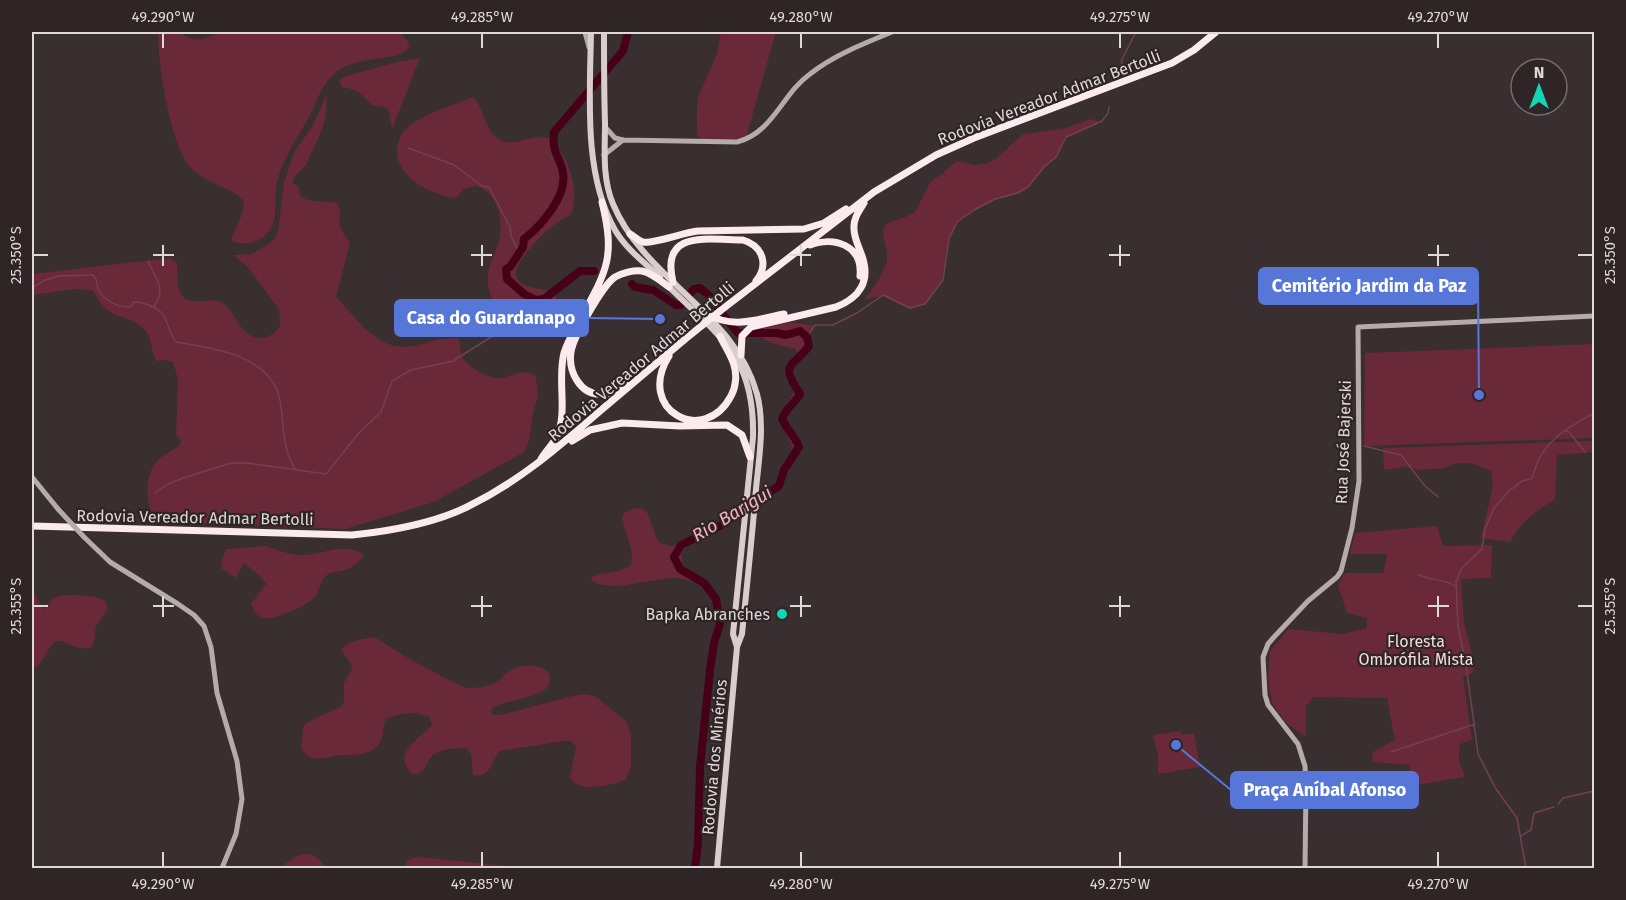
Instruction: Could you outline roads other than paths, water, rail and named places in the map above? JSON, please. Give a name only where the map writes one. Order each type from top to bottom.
[{"type":"highway","name":"Rodovia Vereador Admar Bertolli","points":[[32,526],[352,535],[421,524],[465,508],[536,466],[684,340],[874,192],[936,155],[974,138],[1172,63],[1194,50],[1216,32]]},
{"type":"highway","points":[[630,234],[643,242],[653,242],[682,233],[698,231],[804,229],[824,223],[874,192]]},
{"type":"highway","points":[[741,356],[742,336],[751,327],[836,308],[849,302],[857,294],[863,284],[865,273],[856,241],[854,222],[857,213],[874,192]]},
{"type":"highway","points":[[536,466],[557,436],[560,423],[560,379],[564,351],[606,272],[609,255],[608,230],[602,202]]},
{"type":"highway","points":[[672,286],[670,258],[681,243],[691,240],[743,240],[757,247],[764,261],[761,275],[753,286]]},
{"type":"highway","points":[[706,314],[728,323],[741,322],[835,303],[855,291],[861,271],[850,248],[828,240],[805,246]]},
{"type":"highway","points":[[639,377],[613,392],[594,394],[582,386],[573,375],[570,363],[571,350],[580,329],[607,285],[616,277],[628,272],[642,271],[672,286]]},
{"type":"highway","points":[[674,349],[660,373],[659,392],[665,405],[674,414],[684,419],[699,421],[711,418],[728,403],[734,391],[736,378],[735,366],[720,336]]},
{"type":"highway","points":[[536,466],[590,430],[622,423],[680,426],[727,425],[742,435],[750,457]]},
{"type":"main road","points":[[585,32],[590,50]]},
{"type":"main road","name":"Rodovia dos Minérios","points":[[591,32],[590,72],[594,175],[602,202],[616,231],[627,246],[691,304],[720,336],[731,350],[748,383],[753,416],[733,634],[737,647]]},
{"type":"main road","name":"Rodovia dos Minérios","points":[[604,32],[604,155],[612,202],[630,234],[672,286]]},
{"type":"main road","points":[[605,125],[615,138],[623,140],[738,142],[750,139],[766,125],[808,75],[845,53],[892,32]]},
{"type":"main road","points":[[604,155],[623,140]]},
{"type":"main road","name":"Rodovia dos Minérios","points":[[691,304],[706,314],[721,329],[741,356],[757,391],[760,405],[760,452],[754,518],[742,634],[737,647],[717,868]]},
{"type":"main road","name":"Rua José Bajerski","points":[[1305,868],[1305,766],[1298,744],[1268,705],[1265,695],[1263,657],[1268,644],[1279,631],[1308,601],[1337,577],[1343,566],[1358,492],[1358,327],[1594,316]]},
{"type":"main road","points":[[32,477],[58,509],[110,562],[178,604],[194,615],[204,626],[211,647],[217,693],[238,768],[242,799],[236,834],[222,868]]},
{"type":"waterway","name":"Rio Barigui","points":[[594,271],[580,271],[544,299],[536,300],[524,294],[507,279],[506,269],[510,267],[523,247],[524,239],[552,209],[561,191],[563,173],[555,149],[554,132],[623,51],[628,32]]},
{"type":"waterway","points":[[1121,71],[1122,59],[1136,32]]},
{"type":"waterway","points":[[807,337],[815,325],[833,325],[857,313],[883,295],[910,308],[925,304],[943,280],[949,239],[957,222],[995,199],[1018,193],[1029,186],[1043,168],[1056,157],[1066,137],[1102,121],[1109,107]]},
{"type":"waterway","points":[[408,148],[454,165],[482,186],[489,187],[510,227],[511,236],[519,253]]},
{"type":"waterway","points":[[148,261],[160,289],[160,295],[153,307]]},
{"type":"waterway","points":[[32,288],[45,280],[59,276],[93,275],[99,291],[112,303],[130,307],[134,302],[138,302],[159,310],[176,342],[225,352],[256,365],[268,376],[277,390],[286,447],[295,469]]},
{"type":"waterway","name":"Rio Barigui","points":[[632,284],[635,287],[653,290],[676,305],[681,305],[694,289],[700,288],[714,300],[738,333],[786,335],[800,331],[807,337],[809,346],[793,363],[789,371],[800,394],[782,419],[799,447],[784,470],[779,486],[722,525],[681,545],[674,557],[680,569],[704,583],[716,599],[720,624],[714,643],[710,670],[700,767],[698,844],[695,868]]},
{"type":"waterway","points":[[155,493],[183,478],[231,463],[247,463],[326,474],[358,434],[381,412],[392,381],[411,370],[453,361],[499,332],[518,328],[524,321],[525,309],[536,300]]},
{"type":"waterway","points":[[1526,868],[1517,818],[1496,789],[1478,754],[1466,664],[1458,626],[1456,581],[1462,568],[1482,549],[1485,529],[1494,508],[1522,481],[1531,479],[1540,457],[1551,443],[1564,431],[1594,413]]},
{"type":"waterway","points":[[1565,431],[1569,432],[1585,452]]},
{"type":"waterway","points":[[1364,446],[1401,455],[1425,486],[1438,497]]},
{"type":"waterway","points":[[1419,575],[1455,586]]},
{"type":"waterway","points":[[1391,752],[1475,724]]},
{"type":"waterway","points":[[1558,804],[1563,798],[1594,791]]},
{"type":"waterway","points":[[1521,836],[1531,830],[1534,813],[1554,807]]},
{"type":"place","name":"Casa do Guardanapo","points":[[660,319]]},
{"type":"place","name":"Cemitério Jardim da Paz","points":[[1479,395]]},
{"type":"place","name":"Bapka Abranches","points":[[782,614]]},
{"type":"place","name":"Praça Aníbal Afonso","points":[[1176,745]]},
{"type":"park label","name":"Floresta Ombrófila Mista","points":[[1416,650]]}]
